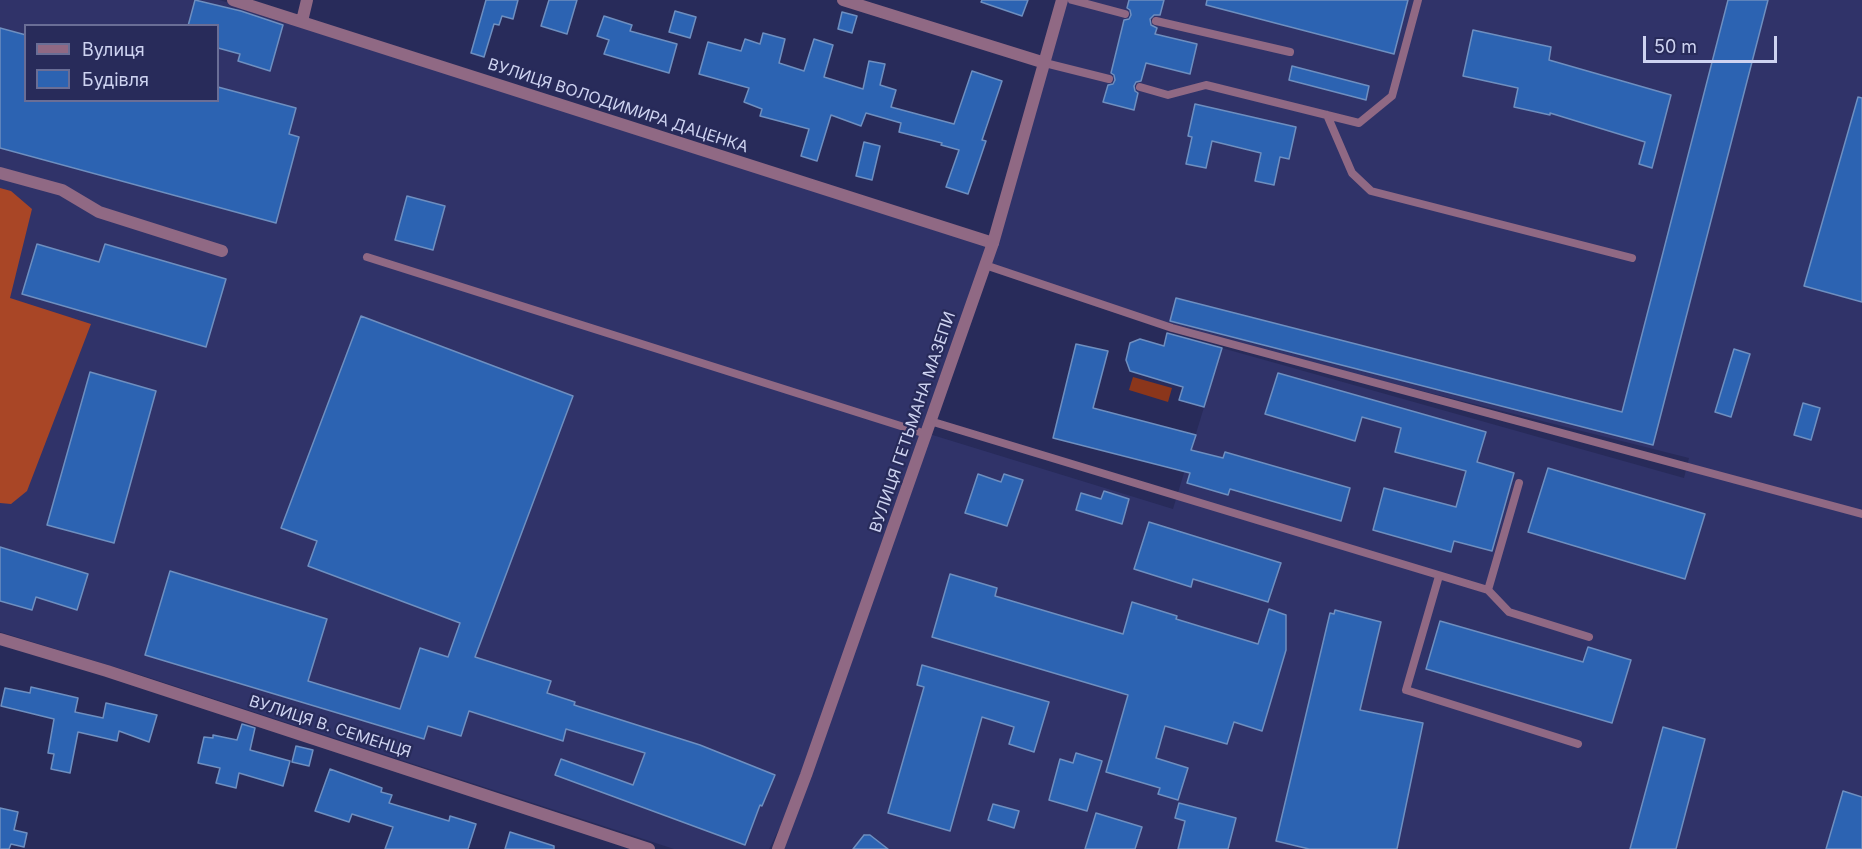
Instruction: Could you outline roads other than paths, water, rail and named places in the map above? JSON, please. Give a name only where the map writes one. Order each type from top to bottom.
[{"type":"street","name":"ВУЛИЦЯ ВОЛОДИМИРА ДАЦЕНКА","points":[[233,0],[993,243]]},
{"type":"street","points":[[302,21],[307,0]]},
{"type":"street","points":[[843,0],[1045,63]]},
{"type":"street","name":"ВУЛИЦЯ ГЕТЬМАНА МАЗЕПИ","points":[[778,849],[993,243],[1062,0]]},
{"type":"street","points":[[0,173],[62,190],[99,212],[222,251]]},
{"type":"street","name":"ВУЛИЦЯ В. СЕМЕНЦЯ","points":[[0,639],[119,675],[649,849]]},
{"type":"lane","points":[[1072,0],[1125,14]]},
{"type":"lane","points":[[1140,87],[1168,95],[1206,85],[1359,123],[1392,96],[1418,0]]},
{"type":"lane","points":[[1156,21],[1290,52]]},
{"type":"lane","points":[[1045,63],[1109,79]]},
{"type":"lane","points":[[1327,115],[1352,173],[1371,191],[1632,258]]},
{"type":"lane","points":[[367,257],[928,427],[1488,590],[1509,612],[1589,637]]},
{"type":"lane","points":[[985,265],[1172,328],[1862,514]]},
{"type":"lane","points":[[1488,590],[1518,483]]},
{"type":"lane","points":[[1439,576],[1406,690],[1578,744]]}]
